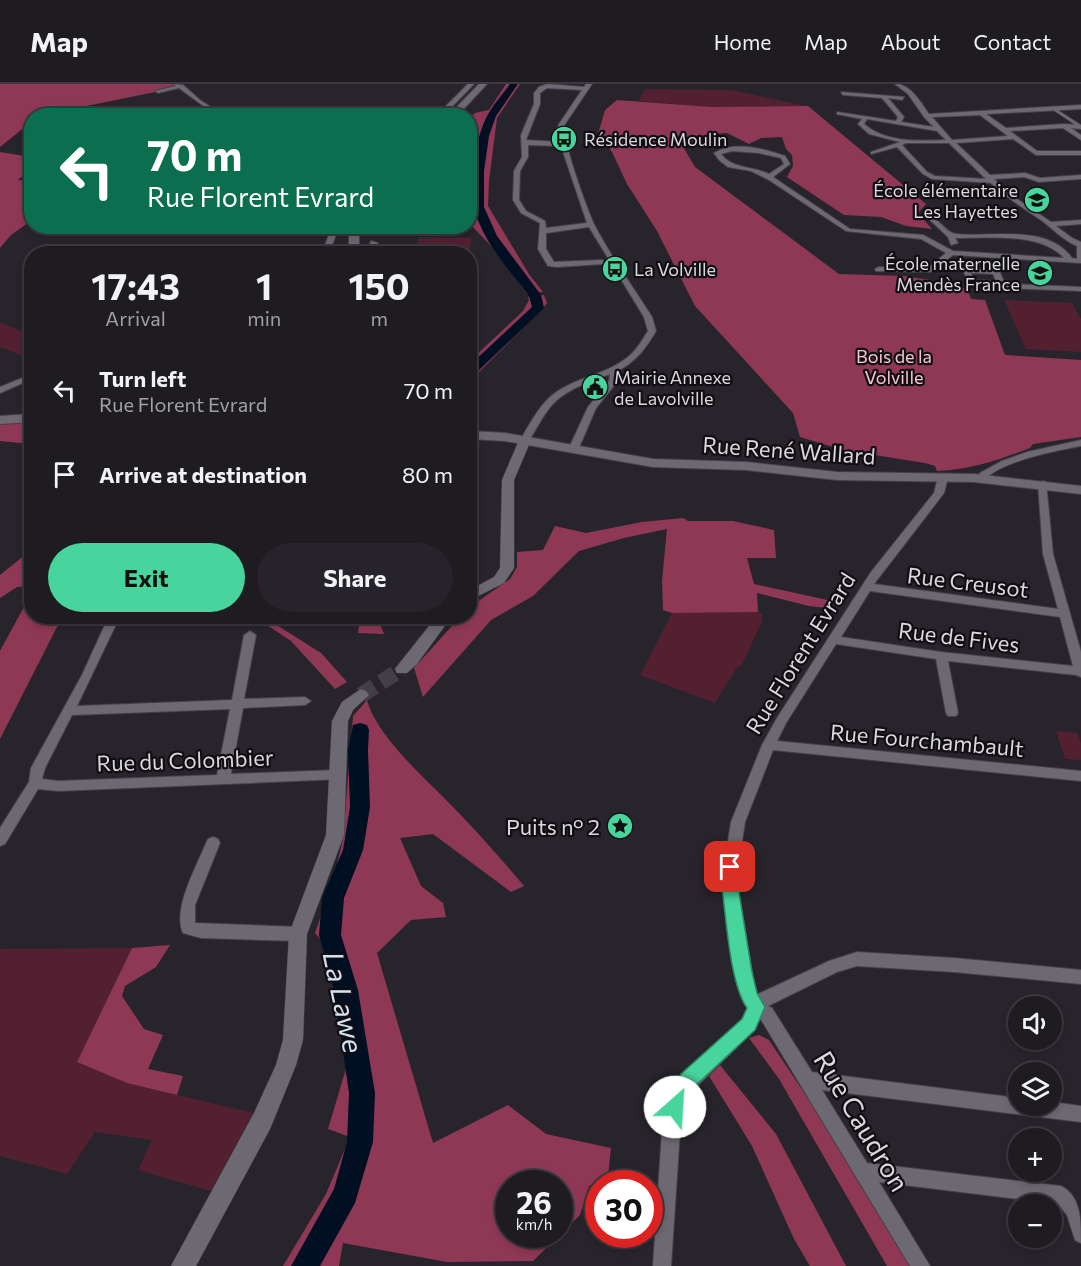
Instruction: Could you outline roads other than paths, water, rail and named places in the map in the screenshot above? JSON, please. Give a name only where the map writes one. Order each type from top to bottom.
[{"type":"main road","points":[[460,108],[483,84]]},
{"type":"main road","points":[[0,420],[24,418]]},
{"type":"main road","name":"Rue René Wallard","points":[[477,435],[525,440],[653,463],[746,466],[837,476],[982,478],[1081,490]]},
{"type":"street","points":[[447,108],[471,84]]},
{"type":"street","points":[[768,178],[787,164],[783,157],[741,149],[723,150],[717,153],[720,158],[734,167],[753,170],[768,178],[848,230],[923,237],[954,253],[1068,258],[1081,261],[1080,244],[1069,240],[1051,224],[1014,201],[939,130],[910,93],[898,84]]},
{"type":"street","points":[[158,91],[179,85],[209,108]]},
{"type":"street","points":[[586,86],[550,86],[541,88],[536,94],[538,103],[524,131],[525,157],[517,171],[516,200],[523,212],[541,220],[542,249],[551,264],[600,262]]},
{"type":"street","points":[[477,592],[499,580],[507,568],[508,480],[525,440],[546,407],[559,393],[585,380],[613,371],[630,361],[646,345],[652,331],[648,317],[591,225],[562,144],[560,129],[586,86]]},
{"type":"street","points":[[843,93],[902,98]]},
{"type":"street","points":[[883,96],[901,117],[897,123]]},
{"type":"street","points":[[926,116],[1081,107]]},
{"type":"street","points":[[1054,109],[1080,125]]},
{"type":"street","points":[[839,113],[939,130]]},
{"type":"street","points":[[981,113],[1036,153],[1081,153]]},
{"type":"street","points":[[865,118],[861,124],[867,131],[902,144],[925,173],[934,178],[992,179],[1025,175],[1039,180],[1081,177]]},
{"type":"street","points":[[1005,130],[1080,125]]},
{"type":"street","points":[[1064,126],[1081,138]]},
{"type":"street","points":[[873,153],[902,144],[1014,137]]},
{"type":"street","points":[[525,143],[562,144]]},
{"type":"street","points":[[933,220],[951,236],[954,253]]},
{"type":"street","points":[[1051,224],[1081,222]]},
{"type":"street","points":[[542,228],[591,225]]},
{"type":"street","points":[[951,236],[1008,236],[1044,242],[1064,251],[1068,258]]},
{"type":"street","points":[[879,269],[930,270],[954,253]]},
{"type":"street","points":[[968,275],[971,282],[1002,282],[1081,289]]},
{"type":"street","points":[[573,450],[592,407],[613,382],[615,378],[613,371]]},
{"type":"street","points":[[0,390],[24,380]]},
{"type":"street","points":[[982,478],[994,468],[1077,443],[1081,454]]},
{"type":"street","name":"Rue Florent Evrard","points":[[756,1007],[749,997],[743,972],[729,880],[738,822],[768,745],[867,587],[939,493],[943,477]]},
{"type":"street","points":[[1043,484],[1048,554],[1081,672]]},
{"type":"street","name":"Rue Creusot","points":[[867,587],[1064,614]]},
{"type":"street","points":[[0,840],[35,783],[38,768],[70,711],[111,624]]},
{"type":"street","points":[[402,669],[412,660],[439,624]]},
{"type":"street","points":[[223,780],[250,635]]},
{"type":"street","name":"Rue de Fives","points":[[833,640],[941,656],[1081,672]]},
{"type":"street","points":[[941,656],[952,713]]},
{"type":"street","points":[[183,1266],[262,1121],[286,1065],[293,1040],[298,934],[335,835],[342,713],[349,703],[361,694]]},
{"type":"street","points":[[70,711],[305,701]]},
{"type":"street","name":"Rue Fourchambault","points":[[768,745],[1081,776]]},
{"type":"street","name":"Rue du Colombier","points":[[35,783],[58,786],[337,775]]},
{"type":"street","points":[[213,843],[188,905],[188,928],[201,931],[298,934]]},
{"type":"street","points":[[662,1266],[675,1107],[679,1092],[749,1024],[756,1007],[764,999],[823,970],[858,959],[1081,977]]},
{"type":"street","name":"Rue Caudron","points":[[756,1007],[766,1013],[921,1266]]},
{"type":"street","points":[[808,1080],[1081,1114]]},
{"type":"street","points":[[861,1171],[1061,1195],[1069,1200],[1074,1208],[1081,1234]]},
{"type":"waterway","name":"La Lawe","points":[[514,84],[495,110],[484,136],[478,196],[481,215],[486,226],[533,293]]},
{"type":"waterway","name":"La Lawe","points":[[477,365],[538,308],[535,295]]},
{"type":"waterway","name":"La Lawe","points":[[305,1266],[346,1194],[360,1142],[362,1093],[346,990],[330,935],[333,898],[353,850],[360,807],[358,750],[360,730]]},
{"type":"tunnel","points":[[361,695],[402,669]]},
{"type":"place","name":"Résidence Moulin","points":[[564,139]]},
{"type":"place","name":"École élémentaire Les Hayettes","points":[[1037,200]]},
{"type":"place","name":"La Volville","points":[[615,269]]},
{"type":"place","name":"École maternelle Mendès France","points":[[1040,273]]},
{"type":"place","name":"Mairie Annexe de Lavolville","points":[[595,387]]},
{"type":"place","name":"Puits n° 2","points":[[620,826]]},
{"type":"park label","name":"Bois de la Volville","points":[[894,366]]}]
